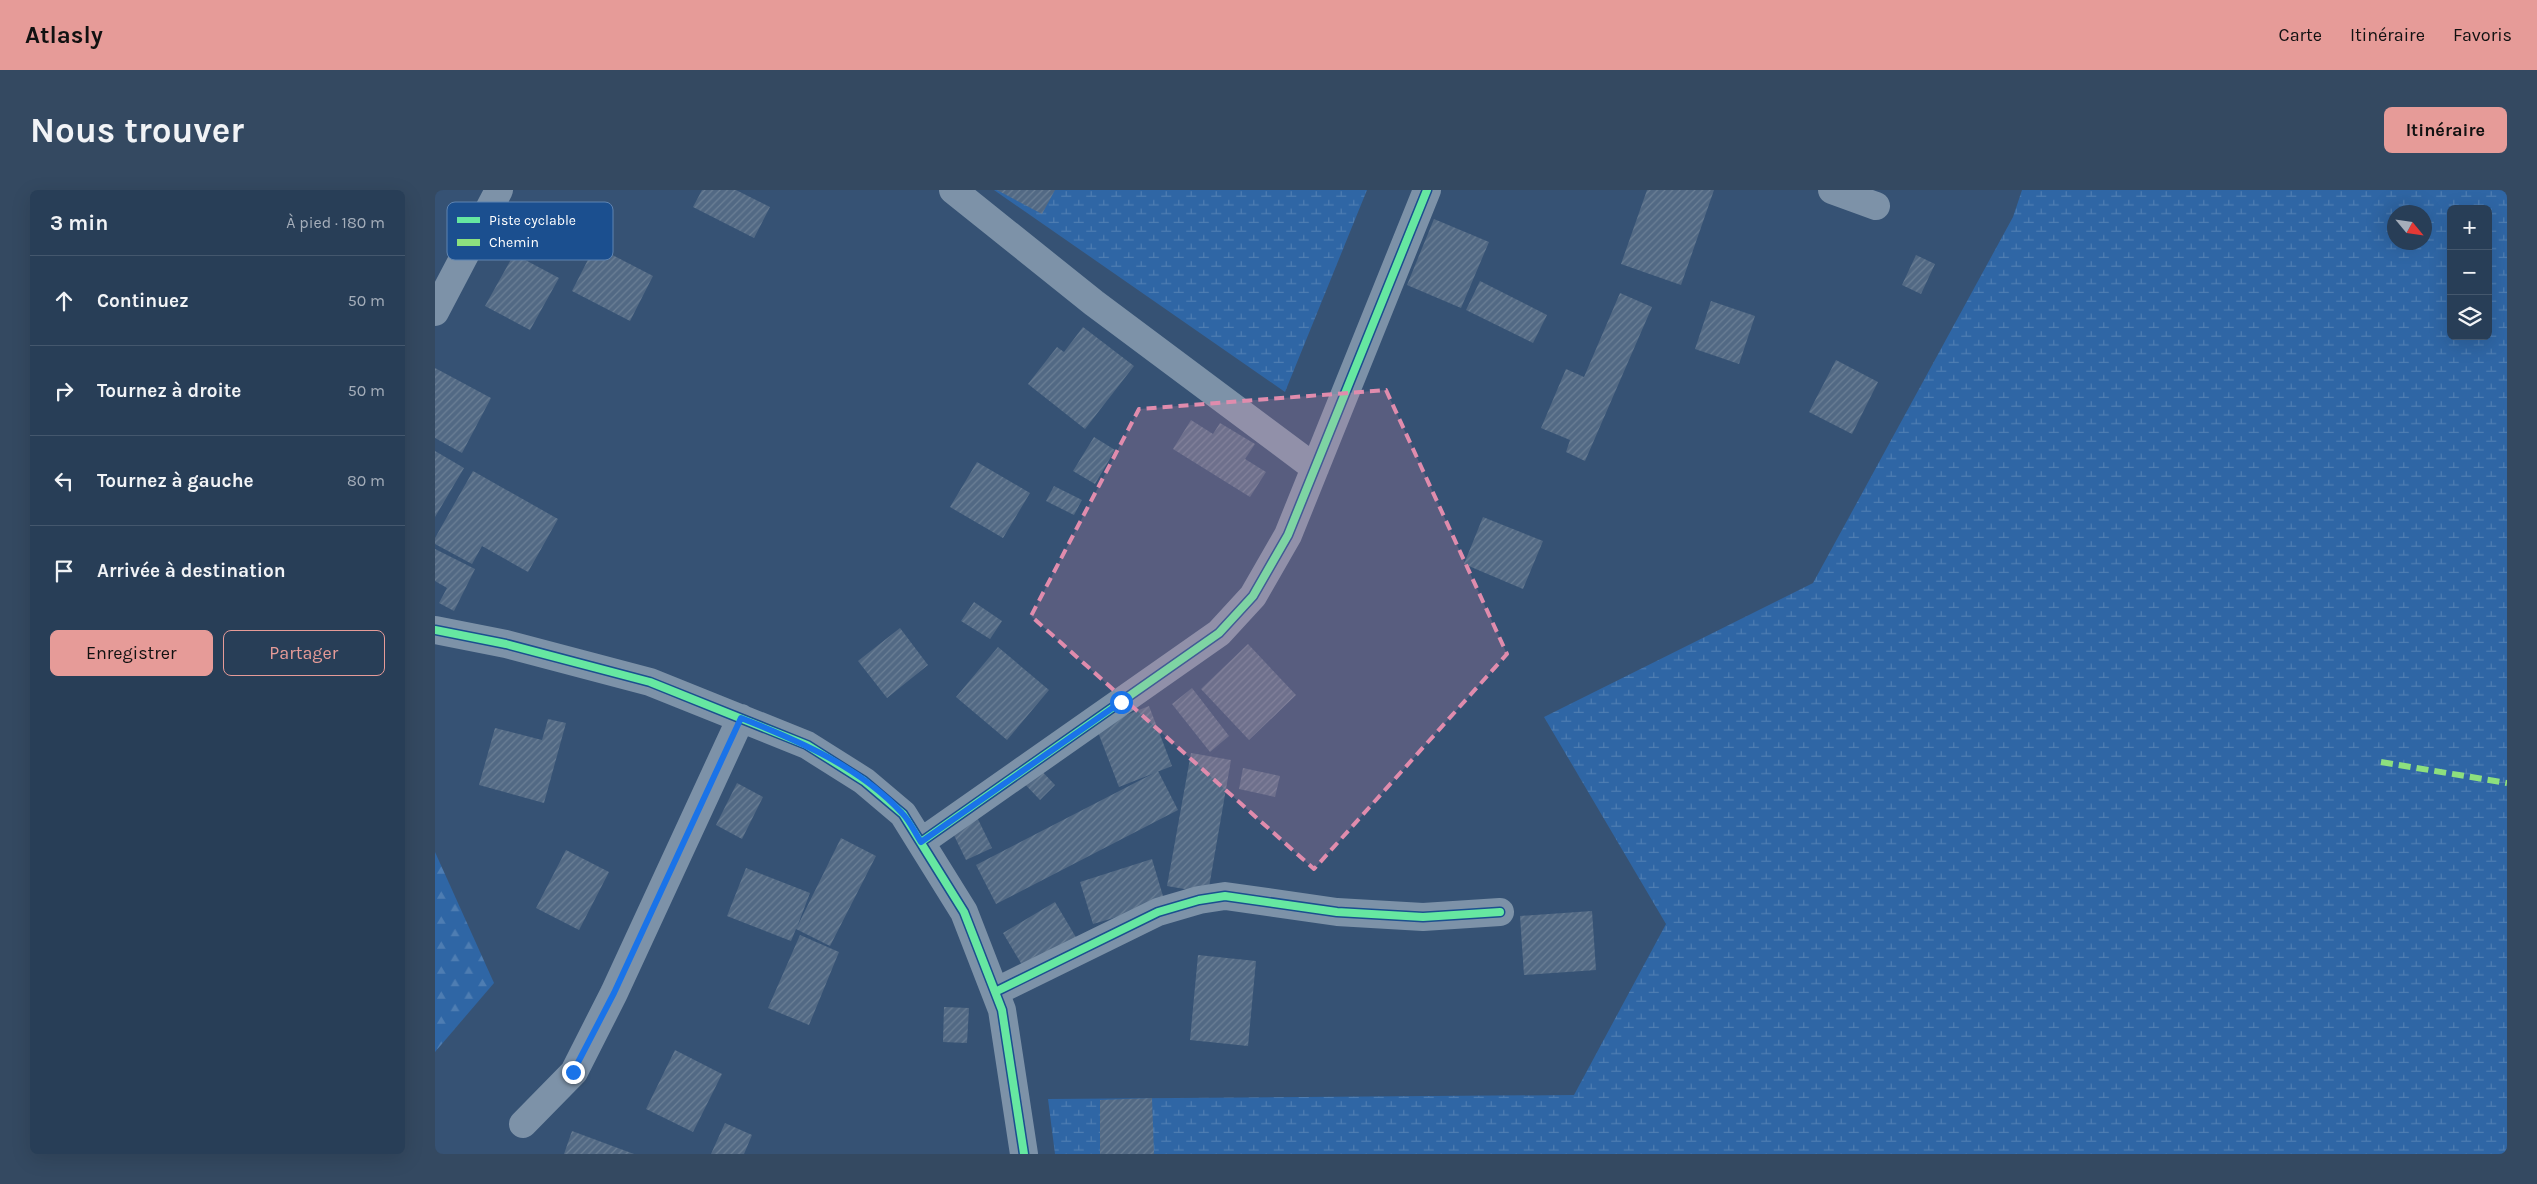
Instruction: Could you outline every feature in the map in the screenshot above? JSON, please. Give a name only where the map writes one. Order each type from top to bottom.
[{"type":"street","points":[[493,202],[499,190]]},
{"type":"street","points":[[953,190],[1095,303],[1315,468]]},
{"type":"street","points":[[921,842],[1219,633],[1253,596],[1287,535],[1427,190]]},
{"type":"street","points":[[1832,190],[1876,206]]},
{"type":"street","points":[[435,312],[462,260]]},
{"type":"street","points":[[435,630],[506,644],[649,682],[741,718],[807,745],[864,781],[903,814],[964,912],[1002,1010],[1024,1154]]},
{"type":"street","points":[[523,1124],[573,1072],[614,993],[741,718]]},
{"type":"street","points":[[995,992],[1158,912],[1199,900],[1225,896],[1337,912],[1423,917],[1500,912]]},
{"type":"highlighted area","points":[[1386,390],[1507,654],[1314,869],[1031,616],[1139,409]]},
{"type":"green space","points":[[994,190],[1367,190],[1285,392]]},
{"type":"green space","points":[[2022,190],[2507,190],[2507,1154],[1055,1154],[1048,1099],[1574,1095],[1666,924],[1544,717],[1813,583],[2013,217]]},
{"type":"green space","points":[[435,852],[494,983],[435,1052]]},
{"type":"building","points":[[702,190],[736,190],[770,207],[754,238],[693,207]]},
{"type":"building","points":[[997,190],[1055,190],[1042,214]]},
{"type":"building","points":[[1647,190],[1714,190],[1681,285],[1621,264]]},
{"type":"building","points":[[1434,219],[1489,242],[1461,308],[1407,285]]},
{"type":"building","points":[[613,255],[653,276],[630,321],[572,291],[588,260],[613,260]]},
{"type":"building","points":[[1916,255],[1935,264],[1921,294],[1902,285]]},
{"type":"building","points":[[511,260],[525,260],[559,278],[530,330],[485,306]]},
{"type":"building","points":[[1480,281],[1547,315],[1533,343],[1466,310]]},
{"type":"building","points":[[1620,293],[1652,307],[1585,461],[1566,452],[1570,440],[1541,428],[1566,369],[1584,377]]},
{"type":"building","points":[[1711,301],[1755,316],[1739,364],[1695,349]]},
{"type":"building","points":[[1083,327],[1134,366],[1085,429],[1028,384],[1057,347],[1064,352]]},
{"type":"building","points":[[1836,360],[1878,382],[1852,434],[1809,412]]},
{"type":"building","points":[[435,368],[491,398],[462,453],[435,438]]},
{"type":"building","points":[[1191,420],[1213,434],[1220,423],[1255,444],[1245,459],[1266,472],[1250,497],[1173,449]]},
{"type":"building","points":[[1094,437],[1115,450],[1095,484],[1073,471]]},
{"type":"building","points":[[435,451],[464,468],[435,517]]},
{"type":"building","points":[[977,462],[1030,493],[1003,538],[950,507]]},
{"type":"building","points":[[473,471],[558,519],[528,572],[482,546],[472,564],[435,544],[435,538]]},
{"type":"building","points":[[1054,486],[1082,500],[1074,515],[1046,501]]},
{"type":"building","points":[[1483,517],[1543,541],[1523,589],[1464,564]]},
{"type":"building","points":[[435,549],[475,569],[454,611],[439,603],[447,588],[435,581]]},
{"type":"building","points":[[974,602],[1002,621],[990,639],[961,621]]},
{"type":"building","points":[[900,628],[928,665],[887,698],[858,661]]},
{"type":"building","points":[[1248,644],[1296,695],[1249,740],[1201,689]]},
{"type":"building","points":[[998,647],[1049,690],[1007,740],[956,697]]},
{"type":"building","points":[[1192,688],[1229,736],[1210,752],[1172,704]]},
{"type":"building","points":[[1149,706],[1172,766],[1119,787],[1096,727]]},
{"type":"building","points":[[548,719],[566,723],[544,803],[479,785],[495,728],[542,740]]},
{"type":"building","points":[[1191,753],[1231,760],[1208,893],[1167,886]]},
{"type":"building","points":[[1034,763],[1055,785],[1040,800],[1019,778]]},
{"type":"building","points":[[1243,768],[1280,776],[1275,797],[1239,789]]},
{"type":"building","points":[[1158,771],[1178,810],[996,904],[976,865]]},
{"type":"building","points":[[737,783],[763,797],[742,839],[716,825]]},
{"type":"building","points":[[974,811],[992,848],[966,860],[948,823]]},
{"type":"building","points":[[841,838],[876,856],[830,946],[796,929],[791,941],[727,916],[746,868],[810,893],[797,927]]},
{"type":"building","points":[[566,850],[609,872],[579,930],[536,908]]},
{"type":"building","points":[[1152,859],[1165,903],[1093,924],[1080,882]]},
{"type":"building","points":[[1055,902],[1077,939],[1025,970],[1003,933]]},
{"type":"building","points":[[1592,911],[1596,970],[1524,975],[1520,916]]},
{"type":"building","points":[[800,935],[839,952],[809,1025],[768,1008]]},
{"type":"building","points":[[1198,955],[1256,961],[1248,1046],[1190,1040]]},
{"type":"building","points":[[944,1007],[969,1008],[967,1043],[943,1042]]},
{"type":"building","points":[[675,1050],[722,1074],[693,1132],[646,1109]]},
{"type":"building","points":[[1152,1098],[1154,1154],[1100,1154],[1100,1100]]},
{"type":"building","points":[[725,1123],[752,1135],[744,1154],[711,1154]]},
{"type":"building","points":[[572,1131],[634,1154],[564,1154]]},
{"type":"marked path","points":[[2381,762],[2507,783]]},
{"type":"cycle path","points":[[921,842],[1219,633],[1253,596],[1288,535],[1427,190]]},
{"type":"cycle path","points":[[435,630],[506,644],[650,682],[807,745],[864,781],[903,814],[964,912],[1002,1010],[1024,1154]]},
{"type":"cycle path","points":[[995,992],[1158,912],[1199,900],[1225,896],[1337,912],[1423,917],[1500,912]]},
{"type":"route","points":[[573,1072],[614,993],[741,718],[807,745],[864,781],[903,814],[921,842],[1121,702]]}]
